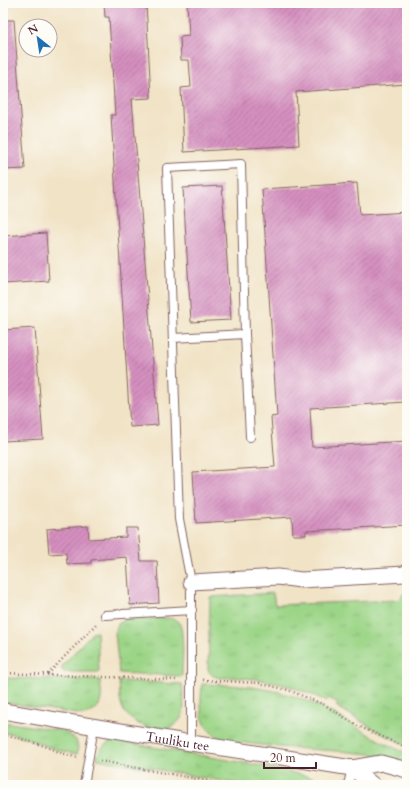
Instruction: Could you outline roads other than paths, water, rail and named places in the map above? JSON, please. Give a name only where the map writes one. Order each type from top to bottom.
[{"type":"street","points":[[191,582],[278,577],[300,580],[405,574],[407,572]]},
{"type":"street","name":"Tuuliku tee","points":[[3,712],[352,768],[381,763],[407,770]]},
{"type":"street","points":[[352,768],[373,785]]},
{"type":"lane","points":[[191,743],[191,582],[179,519],[167,168],[241,164],[245,334],[250,437]]},
{"type":"lane","points":[[173,338],[245,334]]},
{"type":"lane","points":[[105,615],[192,610]]},
{"type":"lane","points":[[84,785],[94,727]]},
{"type":"lane","points":[[348,785],[352,768]]}]
